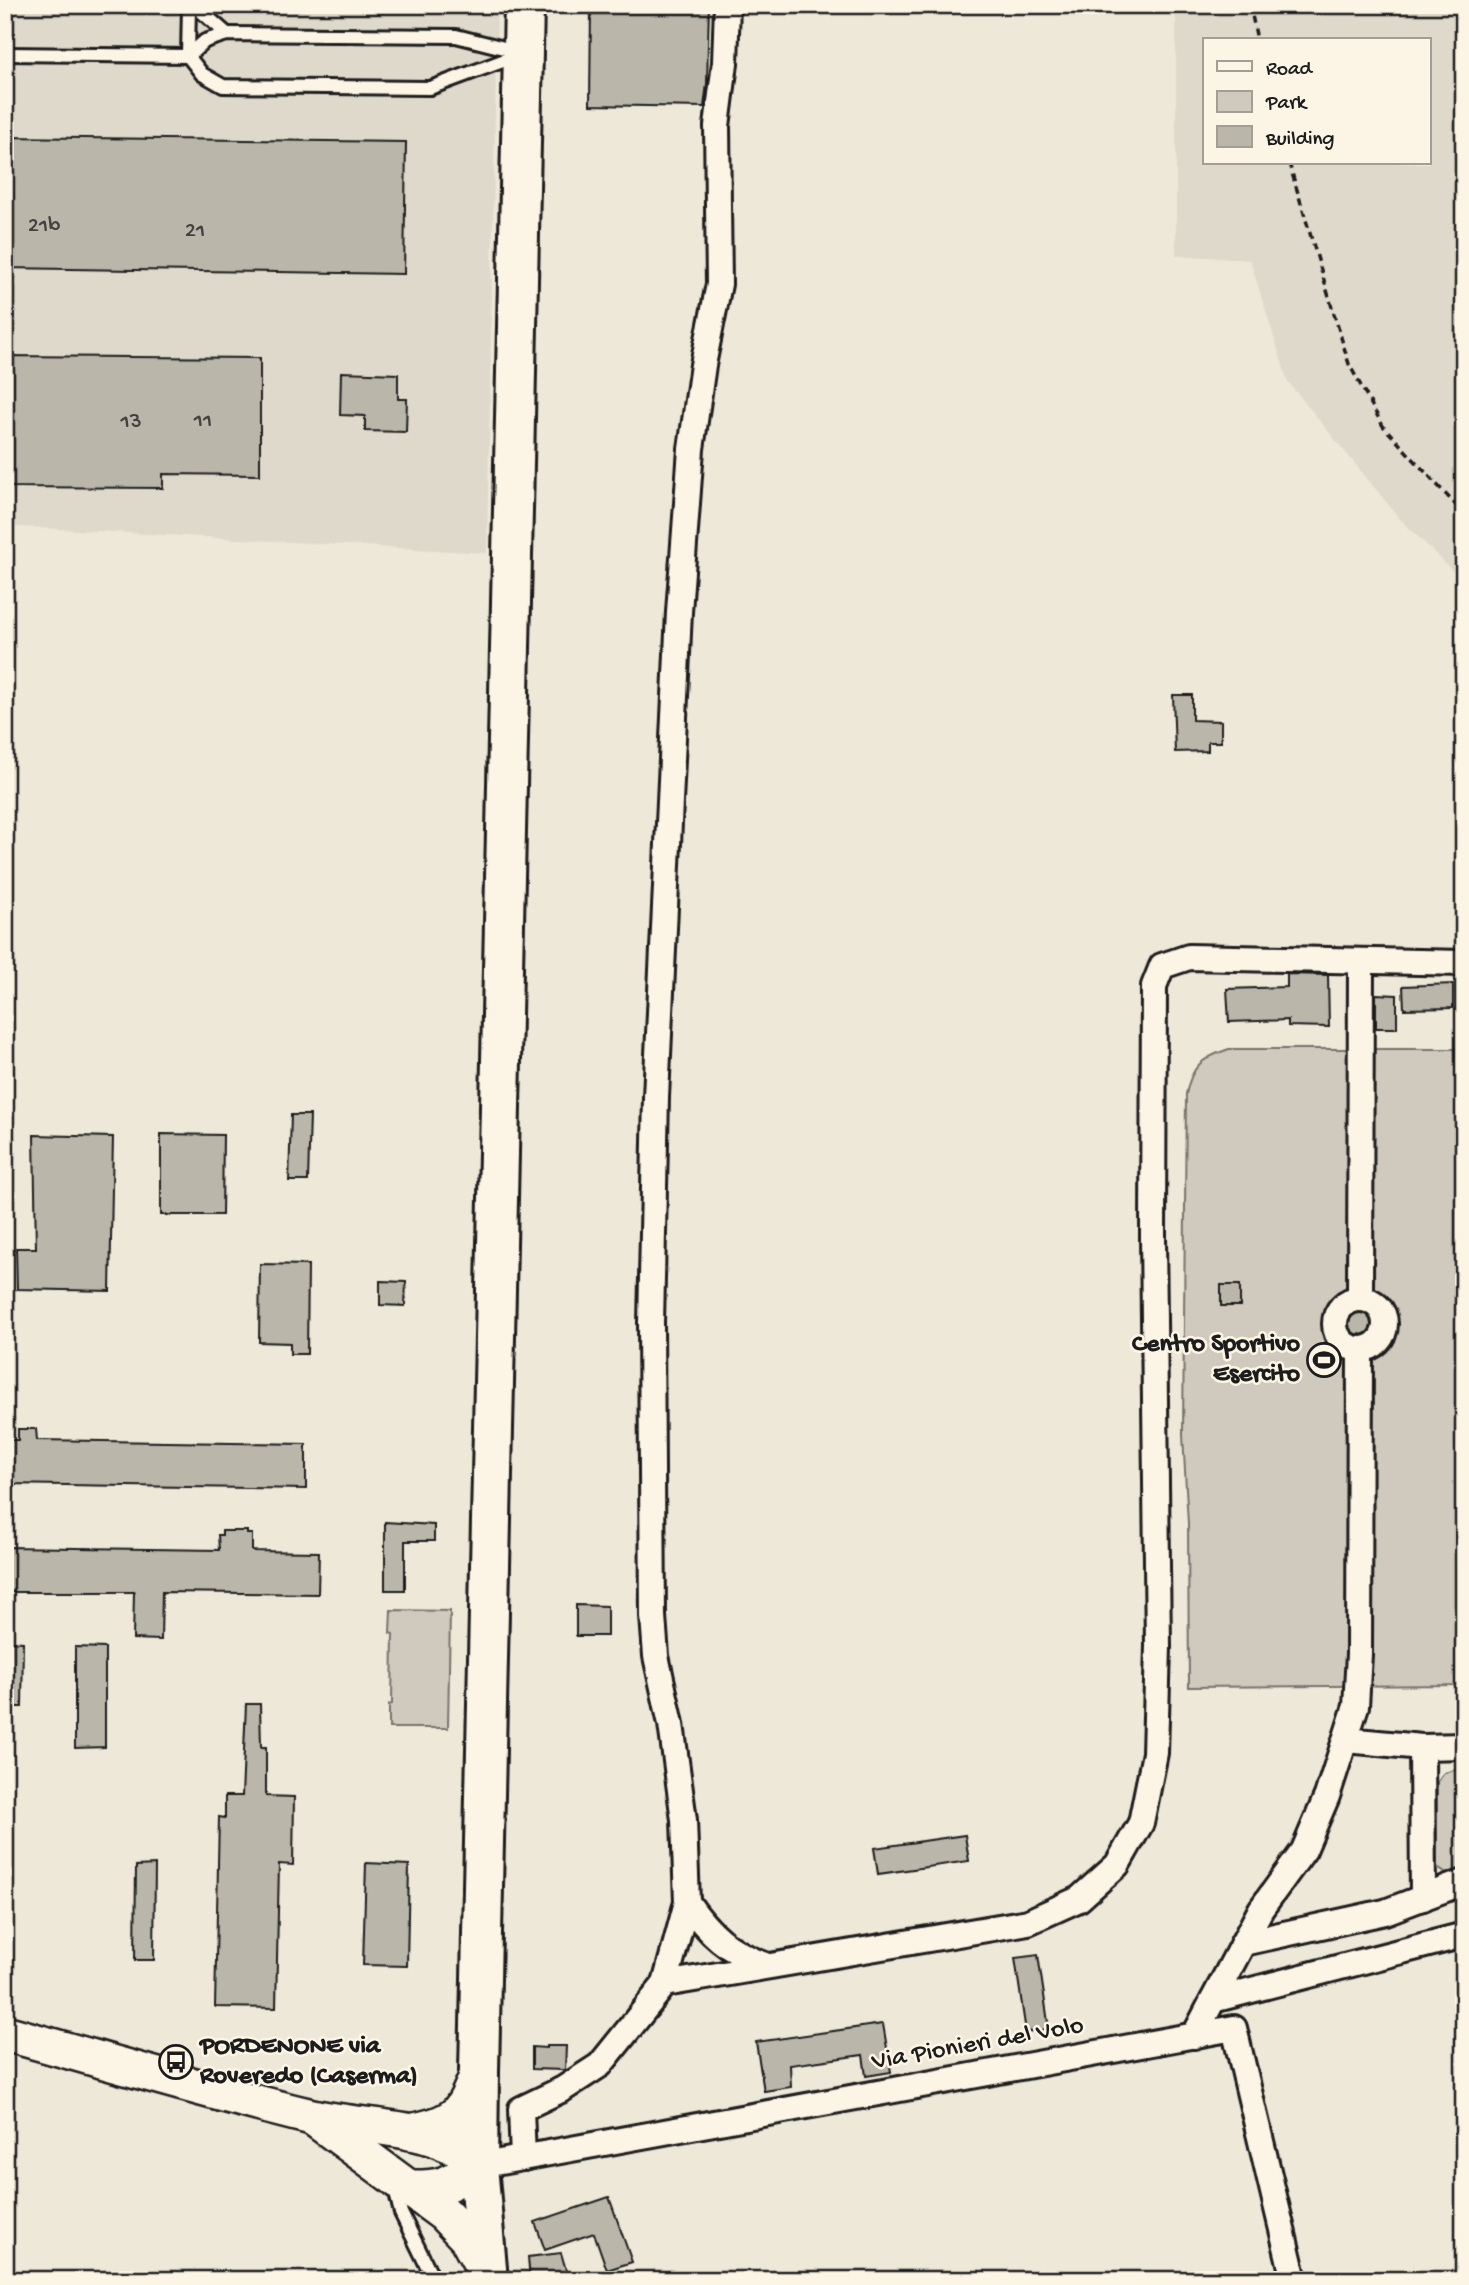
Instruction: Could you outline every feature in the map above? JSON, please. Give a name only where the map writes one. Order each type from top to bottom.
[{"type":"main road","points":[[487,2277],[478,2166],[479,2071],[524,5]]},
{"type":"main road","points":[[5,2033],[312,2117],[410,2132],[460,2150],[478,2166]]},
{"type":"main road","points":[[410,2132],[437,2127],[458,2114],[470,2096],[479,2071]]},
{"type":"main road","points":[[312,2117],[444,2214],[467,2238],[487,2277]]},
{"type":"main road","points":[[400,2183],[431,2189],[447,2185],[478,2166]]},
{"type":"street","points":[[523,2158],[521,2109],[564,2089],[600,2065],[665,1984],[687,1902],[684,1820],[671,1724],[656,1656],[653,1616],[651,1310],[656,1097],[679,612],[691,449],[703,365],[719,284],[716,126],[725,63],[727,5]]},
{"type":"street","points":[[665,1984],[1028,1922],[1079,1899],[1117,1865],[1141,1823],[1155,1753],[1158,1646],[1153,1251],[1154,986],[1162,966],[1189,957],[1464,963]]},
{"type":"street","points":[[1360,1299],[1361,962]]},
{"type":"street","points":[[1360,1299],[1376,1305],[1385,1320],[1385,1329],[1376,1344],[1360,1349],[1345,1345],[1339,1339],[1335,1324],[1336,1316],[1345,1304],[1360,1299]]},
{"type":"street","points":[[1194,2036],[1261,1909],[1304,1850],[1327,1796],[1356,1706],[1359,1654],[1360,1349]]},
{"type":"street","points":[[1346,1740],[1422,1747],[1464,1746]]},
{"type":"street","points":[[1422,1747],[1423,1898]]},
{"type":"street","points":[[1243,1943],[1385,1912],[1464,1882]]},
{"type":"street","points":[[687,1902],[719,1941],[750,1960],[765,1965]]},
{"type":"street","points":[[1213,2000],[1464,1935]]},
{"type":"street","name":"Via Pionieri del Volo","points":[[478,2166],[1234,2028],[1294,2280]]},
{"type":"lane","points":[[191,5],[228,34]]},
{"type":"lane","points":[[191,5],[188,56],[202,74],[223,86],[430,88],[524,53]]},
{"type":"lane","points":[[5,54],[188,56],[205,41],[228,34],[456,36],[524,53]]},
{"type":"lane","points":[[400,2183],[401,2213],[434,2280]]},
{"type":"path","points":[[1250,5],[1257,38]]},
{"type":"path","points":[[1289,164],[1349,364],[1383,426],[1464,514]]},
{"type":"shaded area","points":[[5,5],[497,5],[487,553],[5,526]]},
{"type":"shaded area","points":[[1176,5],[1464,5],[1464,582],[1401,520],[1288,382],[1250,260],[1176,255]]},
{"type":"green space","name":"Centro Sportivo Esercito","points":[[1229,1049],[1464,1049],[1464,1685],[1189,1687],[1188,1524],[1183,1435],[1186,1094],[1195,1069],[1205,1060]]},
{"type":"green space","points":[[391,1610],[450,1611],[448,1728],[389,1728],[389,1705],[392,1704]]},
{"type":"green space","points":[[1454,1770],[1464,1773],[1464,1872],[1456,1875],[1447,1874],[1437,1867],[1437,1783],[1444,1773]]},
{"type":"building","points":[[591,5],[709,5],[704,107],[590,105]]},
{"type":"building","points":[[5,137],[406,142],[404,274],[5,268]]},
{"type":"building","points":[[5,356],[260,358],[260,475],[163,474],[163,488],[5,487]]},
{"type":"building","points":[[341,372],[398,374],[398,399],[407,399],[406,432],[365,431],[365,416],[340,415]]},
{"type":"building","points":[[1173,695],[1192,695],[1192,720],[1221,721],[1221,742],[1208,742],[1208,751],[1175,752]]},
{"type":"building","points":[[1287,974],[1328,975],[1329,1027],[1288,1026],[1288,1020],[1229,1022],[1227,989],[1287,987]]},
{"type":"building","points":[[1453,984],[1453,1008],[1404,1009],[1403,986]]},
{"type":"building","points":[[1376,994],[1397,995],[1397,1028],[1376,1028]]},
{"type":"building","points":[[291,1115],[310,1115],[308,1181],[289,1181]]},
{"type":"building","points":[[161,1134],[223,1135],[222,1215],[161,1215]]},
{"type":"building","points":[[34,1135],[113,1137],[110,1291],[17,1289],[16,1248],[36,1248]]},
{"type":"building","points":[[260,1264],[308,1265],[307,1354],[290,1354],[290,1343],[259,1342]]},
{"type":"building","points":[[380,1281],[406,1282],[405,1306],[380,1305]]},
{"type":"building","points":[[1221,1285],[1240,1285],[1240,1306],[1221,1306]]},
{"type":"building","points":[[1353,1312],[1365,1313],[1373,1320],[1372,1332],[1367,1336],[1359,1334],[1351,1338],[1344,1330],[1344,1320]]},
{"type":"building","points":[[18,1429],[36,1429],[37,1440],[306,1444],[306,1489],[5,1484],[5,1440],[18,1440]]},
{"type":"building","points":[[385,1522],[434,1525],[434,1541],[405,1541],[405,1590],[385,1590]]},
{"type":"building","points":[[222,1531],[247,1531],[247,1534],[252,1534],[252,1551],[319,1552],[318,1594],[162,1592],[161,1640],[133,1639],[134,1592],[5,1592],[5,1547],[219,1550],[218,1535],[222,1535]]},
{"type":"building","points":[[576,1605],[607,1606],[607,1636],[576,1636]]},
{"type":"building","points":[[5,1641],[23,1642],[22,1707],[5,1707]]},
{"type":"building","points":[[75,1647],[105,1648],[105,1747],[75,1748]]},
{"type":"building","points":[[246,1704],[260,1704],[261,1747],[266,1747],[266,1796],[294,1797],[293,1865],[279,1864],[276,2008],[215,2007],[219,1817],[225,1818],[225,1796],[242,1796]]},
{"type":"building","points":[[965,1835],[969,1861],[878,1874],[874,1848]]},
{"type":"building","points":[[366,1863],[409,1865],[407,1966],[363,1965]]},
{"type":"building","points":[[155,1865],[154,1960],[135,1960],[136,1866]]},
{"type":"building","points":[[1038,1955],[1049,2029],[1026,2032],[1015,1958]]},
{"type":"building","points":[[883,2024],[891,2072],[866,2076],[863,2055],[790,2065],[791,2087],[764,2091],[756,2042]]},
{"type":"building","points":[[566,2046],[565,2070],[532,2069],[532,2047]]},
{"type":"building","points":[[609,2197],[632,2262],[607,2270],[594,2233],[545,2250],[535,2222]]},
{"type":"building","points":[[561,2253],[569,2280],[530,2280],[528,2257]]},
{"type":"place","name":"Centro Sportivo Esercito","points":[[1324,1360]]},
{"type":"place","name":"PORDENONE via Roveredo (Caserma)","points":[[176,2062]]}]
